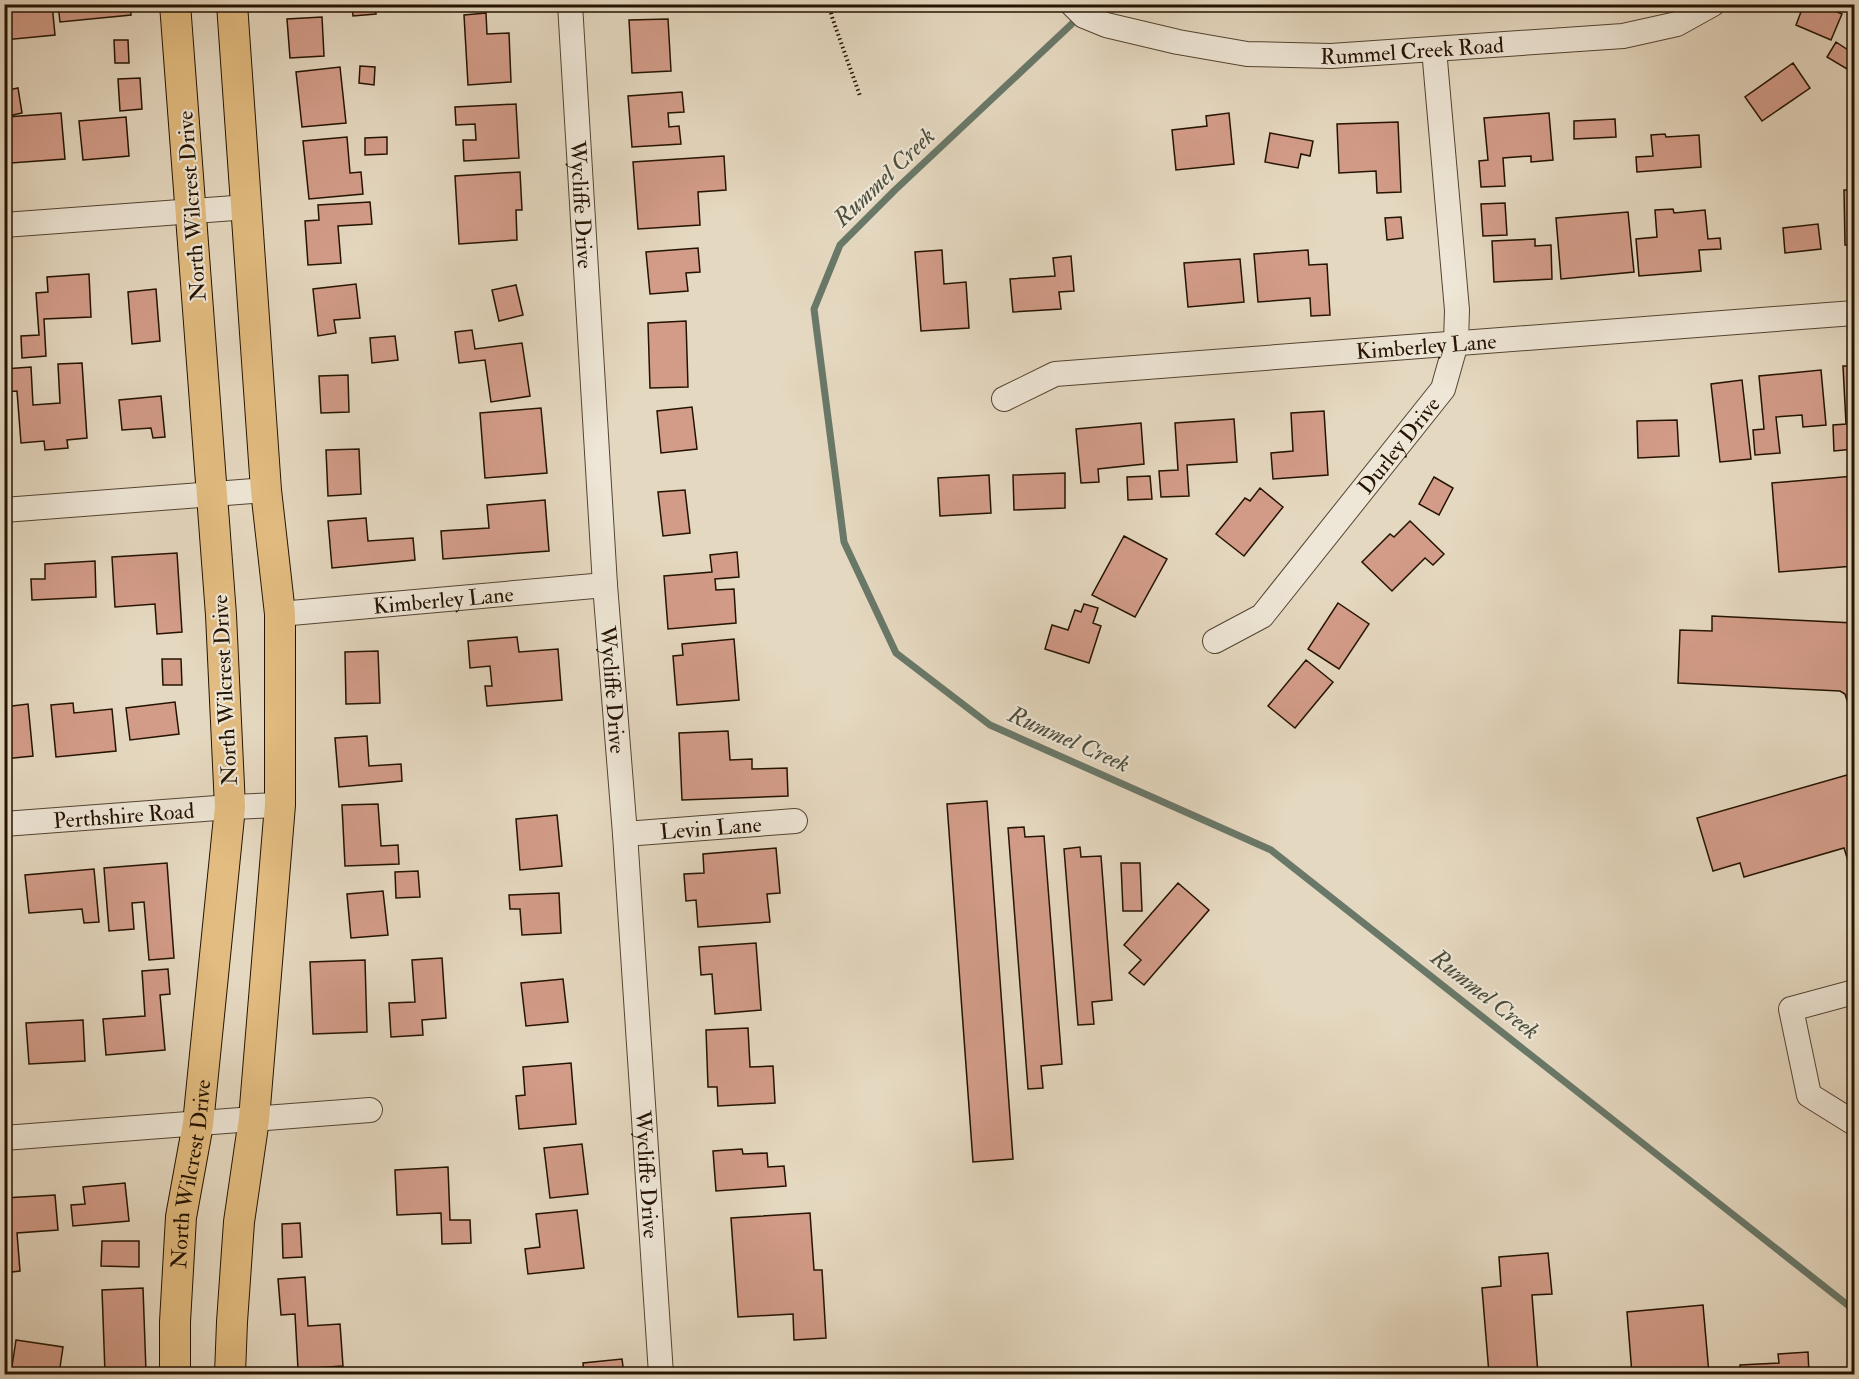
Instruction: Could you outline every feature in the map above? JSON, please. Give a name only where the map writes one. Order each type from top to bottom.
[{"type":"main road","name":"North Wilcrest Drive","points":[[175,4],[221,615],[230,807],[198,1124],[181,1217],[175,1322],[175,1374]]},
{"type":"main road","points":[[230,1374],[239,1222],[254,1119],[280,805],[280,614],[266,490],[232,4]]},
{"type":"street","name":"Wycliffe Drive","points":[[570,4],[605,585],[625,834],[661,1374]]},
{"type":"street","name":"Rummel Creek Road","points":[[1072,4],[1084,16],[1106,25],[1178,42],[1247,54],[1331,56],[1623,36],[1677,24],[1713,4]]},
{"type":"street","name":"Durley Drive","points":[[1215,641],[1262,616],[1443,388],[1456,343],[1456,309],[1434,49]]},
{"type":"street","points":[[4,225],[248,207]]},
{"type":"street","name":"Kimberley Lane","points":[[1004,399],[1055,374],[1854,313]]},
{"type":"street","points":[[4,510],[266,490]]},
{"type":"street","name":"Kimberley Lane","points":[[280,614],[605,585]]},
{"type":"street","name":"Perthshire Road","points":[[4,824],[280,805]]},
{"type":"street","name":"Levin Lane","points":[[625,834],[795,821]]},
{"type":"street","points":[[1854,992],[1791,1009],[1809,1095],[1854,1123]]},
{"type":"street","points":[[4,1138],[370,1110]]},
{"type":"path","points":[[830,4],[832,17],[860,96]]},
{"type":"building","points":[[52,4],[55,35],[4,40],[4,6]]},
{"type":"building","points":[[58,4],[130,4],[131,15],[60,22]]},
{"type":"building","points":[[352,4],[375,4],[376,14],[353,16]]},
{"type":"building","points":[[1804,4],[1819,4],[1842,14],[1831,40],[1796,25]]},
{"type":"building","points":[[486,13],[487,34],[509,33],[511,82],[468,85],[464,15]]},
{"type":"building","points":[[322,17],[324,56],[290,58],[287,19]]},
{"type":"building","points":[[668,19],[671,71],[632,73],[629,20]]},
{"type":"building","points":[[114,40],[128,40],[129,63],[115,63]]},
{"type":"building","points":[[1836,42],[1854,54],[1847,69],[1827,57]]},
{"type":"building","points":[[1793,63],[1810,88],[1762,121],[1745,97]]},
{"type":"building","points":[[360,66],[375,67],[374,85],[359,83]]},
{"type":"building","points":[[340,67],[346,123],[302,127],[296,72]]},
{"type":"building","points":[[140,78],[142,109],[120,111],[118,79]]},
{"type":"building","points":[[18,88],[22,113],[8,116],[4,91]]},
{"type":"building","points":[[682,92],[684,112],[668,113],[669,127],[679,126],[681,144],[632,147],[628,96]]},
{"type":"building","points":[[516,104],[519,158],[464,161],[463,140],[476,140],[475,124],[456,125],[455,107]]},
{"type":"building","points":[[61,113],[65,159],[11,163],[7,117]]},
{"type":"building","points":[[1229,113],[1234,164],[1176,170],[1172,130],[1207,126],[1206,116]]},
{"type":"building","points":[[1549,113],[1553,160],[1531,162],[1531,156],[1503,158],[1505,186],[1481,187],[1479,161],[1488,160],[1484,118]]},
{"type":"building","points":[[126,117],[129,156],[83,160],[79,121]]},
{"type":"building","points":[[1615,119],[1616,137],[1574,139],[1574,121]]},
{"type":"building","points":[[1398,122],[1401,192],[1377,193],[1376,171],[1339,173],[1337,124]]},
{"type":"building","points":[[1270,133],[1313,141],[1310,156],[1301,154],[1298,168],[1265,162]]},
{"type":"building","points":[[1665,134],[1666,137],[1699,135],[1701,167],[1637,172],[1636,157],[1653,156],[1651,135]]},
{"type":"building","points":[[347,137],[350,173],[361,172],[363,194],[309,199],[303,141]]},
{"type":"building","points":[[387,137],[387,154],[365,155],[365,138]]},
{"type":"building","points":[[724,156],[726,190],[698,192],[700,225],[638,229],[633,162]]},
{"type":"building","points":[[520,172],[522,210],[516,210],[517,240],[459,244],[455,176]]},
{"type":"building","points":[[1844,190],[1854,190],[1854,245],[1845,245]]},
{"type":"building","points":[[370,202],[372,224],[338,226],[341,263],[308,265],[305,221],[319,220],[318,205]]},
{"type":"building","points":[[1505,203],[1507,235],[1483,236],[1481,204]]},
{"type":"building","points":[[1673,209],[1674,213],[1705,210],[1708,239],[1720,238],[1721,249],[1699,250],[1701,271],[1639,276],[1636,239],[1657,237],[1655,210]]},
{"type":"building","points":[[1628,212],[1634,272],[1561,279],[1556,218]]},
{"type":"building","points":[[1401,217],[1403,238],[1387,240],[1385,218]]},
{"type":"building","points":[[1818,224],[1821,249],[1785,253],[1783,228]]},
{"type":"building","points":[[1535,239],[1535,246],[1551,245],[1552,279],[1494,282],[1492,241]]},
{"type":"building","points":[[698,248],[700,272],[686,273],[688,291],[650,294],[646,252]]},
{"type":"building","points":[[942,250],[944,284],[966,282],[969,328],[921,331],[915,252]]},
{"type":"building","points":[[1308,250],[1309,265],[1327,264],[1330,315],[1311,316],[1310,298],[1258,302],[1254,254]]},
{"type":"building","points":[[1071,256],[1074,291],[1059,292],[1061,309],[1013,312],[1010,279],[1055,276],[1053,258]]},
{"type":"building","points":[[1240,259],[1244,302],[1188,307],[1184,263]]},
{"type":"building","points":[[89,274],[91,317],[44,319],[46,356],[22,358],[21,336],[39,335],[36,293],[48,292],[47,277]]},
{"type":"building","points":[[4,282],[7,282],[9,319],[4,319]]},
{"type":"building","points":[[356,284],[360,318],[334,320],[336,333],[318,336],[313,289]]},
{"type":"building","points":[[516,285],[523,315],[499,321],[492,290]]},
{"type":"building","points":[[156,289],[160,341],[132,344],[128,292]]},
{"type":"building","points":[[686,321],[688,387],[650,388],[648,323]]},
{"type":"building","points":[[472,330],[475,349],[522,343],[530,396],[491,402],[485,360],[459,363],[455,332]]},
{"type":"building","points":[[395,336],[398,360],[372,363],[370,338]]},
{"type":"building","points":[[82,363],[87,438],[67,440],[68,448],[45,450],[44,441],[21,443],[17,391],[5,392],[4,369],[31,367],[33,405],[60,403],[58,364]]},
{"type":"building","points":[[1843,366],[1854,366],[1854,449],[1834,451],[1833,425],[1846,424]]},
{"type":"building","points":[[1821,370],[1826,425],[1803,427],[1802,415],[1776,417],[1780,453],[1755,455],[1753,430],[1764,429],[1759,376]]},
{"type":"building","points":[[348,375],[349,412],[321,413],[319,376]]},
{"type":"building","points":[[1742,380],[1751,459],[1720,462],[1711,384]]},
{"type":"building","points":[[161,396],[165,437],[153,438],[151,428],[122,430],[119,400]]},
{"type":"building","points":[[692,407],[697,449],[661,453],[657,411]]},
{"type":"building","points":[[541,408],[547,473],[485,478],[480,413]]},
{"type":"building","points":[[1324,411],[1328,475],[1273,479],[1271,453],[1293,451],[1291,413]]},
{"type":"building","points":[[1234,419],[1237,462],[1187,465],[1189,496],[1161,497],[1159,471],[1178,470],[1175,423]]},
{"type":"building","points":[[1677,420],[1679,456],[1638,458],[1637,421]]},
{"type":"building","points":[[1141,423],[1144,464],[1098,469],[1099,482],[1081,483],[1076,429]]},
{"type":"building","points":[[359,449],[361,494],[328,496],[326,450]]},
{"type":"building","points":[[1065,473],[1065,508],[1014,510],[1013,475]]},
{"type":"building","points":[[989,475],[991,513],[940,516],[938,478]]},
{"type":"building","points":[[1150,476],[1152,499],[1128,500],[1127,477]]},
{"type":"building","points":[[1854,476],[1854,566],[1779,572],[1772,483]]},
{"type":"building","points":[[1434,477],[1453,488],[1439,515],[1419,504]]},
{"type":"building","points":[[1260,488],[1283,507],[1244,556],[1216,534],[1245,498],[1250,501]]},
{"type":"building","points":[[685,490],[690,533],[663,536],[658,492]]},
{"type":"building","points":[[545,500],[549,551],[443,559],[441,531],[489,528],[487,505]]},
{"type":"building","points":[[366,518],[368,541],[413,538],[415,560],[332,568],[328,521]]},
{"type":"building","points":[[1410,521],[1444,554],[1433,565],[1425,558],[1392,591],[1362,562],[1390,534],[1394,537]]},
{"type":"building","points":[[1124,536],[1167,559],[1135,617],[1092,595]]},
{"type":"building","points":[[737,552],[739,577],[715,579],[716,590],[734,589],[736,623],[668,629],[664,576],[712,572],[710,555]]},
{"type":"building","points":[[177,553],[182,632],[157,634],[155,604],[115,607],[112,557]]},
{"type":"building","points":[[95,561],[96,597],[32,600],[31,579],[45,579],[45,564]]},
{"type":"building","points":[[1338,603],[1369,624],[1339,669],[1308,649]]},
{"type":"building","points":[[1084,604],[1098,608],[1093,623],[1101,626],[1089,663],[1045,649],[1052,625],[1068,630],[1075,610],[1081,612]]},
{"type":"building","points":[[1712,616],[1854,623],[1854,735],[1853,719],[1845,694],[1840,691],[1678,683],[1680,630],[1712,631]]},
{"type":"building","points":[[517,637],[519,652],[558,649],[562,700],[487,706],[485,686],[492,686],[490,666],[470,668],[468,641]]},
{"type":"building","points":[[734,639],[739,700],[677,705],[673,656],[683,655],[682,644]]},
{"type":"building","points":[[378,651],[380,703],[346,704],[345,652]]},
{"type":"building","points":[[162,659],[181,659],[182,685],[163,685]]},
{"type":"building","points":[[1306,660],[1333,682],[1295,728],[1268,706]]},
{"type":"building","points":[[175,702],[179,734],[130,740],[126,708]]},
{"type":"building","points":[[73,703],[74,713],[112,709],[116,751],[56,757],[51,705]]},
{"type":"building","points":[[28,704],[33,756],[4,759],[4,707]]},
{"type":"building","points":[[728,731],[730,760],[752,759],[752,769],[787,768],[788,796],[682,800],[679,733]]},
{"type":"building","points":[[367,736],[369,766],[401,764],[402,781],[339,787],[335,738]]},
{"type":"building","points":[[1854,773],[1854,880],[1844,848],[1744,877],[1740,863],[1713,871],[1697,818]]},
{"type":"building","points":[[987,801],[1013,1159],[973,1162],[947,804]]},
{"type":"building","points":[[378,804],[381,846],[398,845],[399,864],[345,866],[342,805]]},
{"type":"building","points":[[557,815],[562,866],[520,870],[516,819]]},
{"type":"building","points":[[1024,827],[1025,837],[1044,836],[1062,1064],[1041,1066],[1043,1088],[1028,1089],[1008,828]]},
{"type":"building","points":[[1080,847],[1081,857],[1101,856],[1112,1000],[1092,1002],[1094,1024],[1078,1025],[1064,849]]},
{"type":"building","points":[[776,848],[780,893],[767,894],[770,922],[698,927],[696,900],[686,901],[684,874],[704,873],[703,854]]},
{"type":"building","points":[[167,863],[174,958],[149,960],[144,902],[132,903],[134,929],[109,931],[104,868]]},
{"type":"building","points":[[1121,863],[1140,863],[1142,911],[1123,911]]},
{"type":"building","points":[[94,869],[99,922],[84,923],[82,909],[29,913],[25,875]]},
{"type":"building","points":[[418,871],[420,897],[396,898],[395,872]]},
{"type":"building","points":[[1178,883],[1209,910],[1144,985],[1129,973],[1141,960],[1124,945]]},
{"type":"building","points":[[383,891],[388,935],[351,938],[347,894]]},
{"type":"building","points":[[559,893],[561,933],[522,935],[520,909],[510,909],[509,895]]},
{"type":"building","points":[[756,943],[761,1010],[715,1014],[712,974],[701,975],[699,947]]},
{"type":"building","points":[[442,958],[446,1018],[422,1020],[423,1035],[391,1037],[389,1003],[415,1002],[412,960]]},
{"type":"building","points":[[365,960],[367,1032],[313,1034],[310,962]]},
{"type":"building","points":[[168,969],[170,994],[160,995],[165,1050],[106,1055],[103,1019],[145,1016],[142,971]]},
{"type":"building","points":[[563,979],[568,1022],[526,1026],[521,983]]},
{"type":"building","points":[[83,1020],[85,1061],[29,1064],[26,1023]]},
{"type":"building","points":[[748,1028],[750,1067],[773,1066],[775,1103],[718,1106],[717,1087],[708,1087],[706,1030]]},
{"type":"building","points":[[571,1063],[576,1124],[519,1129],[516,1096],[525,1095],[523,1067]]},
{"type":"building","points":[[582,1144],[588,1194],[550,1198],[544,1148]]},
{"type":"building","points":[[742,1149],[743,1154],[767,1153],[768,1167],[784,1166],[786,1186],[716,1191],[713,1151]]},
{"type":"building","points":[[448,1167],[450,1220],[470,1220],[471,1243],[442,1244],[441,1213],[397,1215],[395,1170]]},
{"type":"building","points":[[125,1183],[129,1221],[73,1226],[71,1205],[85,1204],[83,1187]]},
{"type":"building","points":[[55,1195],[58,1230],[17,1233],[20,1271],[4,1273],[4,1198]]},
{"type":"building","points":[[577,1210],[584,1268],[528,1274],[525,1249],[540,1247],[536,1214]]},
{"type":"building","points":[[810,1213],[814,1270],[822,1270],[826,1338],[794,1340],[793,1314],[738,1317],[731,1218]]},
{"type":"building","points":[[300,1223],[302,1257],[283,1258],[282,1224]]},
{"type":"building","points":[[102,1241],[139,1241],[139,1267],[101,1266]]},
{"type":"building","points":[[1548,1253],[1552,1294],[1532,1295],[1538,1374],[1489,1374],[1482,1288],[1501,1286],[1499,1257]]},
{"type":"building","points":[[305,1277],[308,1326],[340,1324],[343,1366],[298,1369],[295,1314],[281,1315],[278,1279]]},
{"type":"building","points":[[143,1288],[146,1372],[105,1373],[102,1290]]},
{"type":"building","points":[[1703,1305],[1709,1374],[1632,1374],[1627,1312]]},
{"type":"building","points":[[16,1340],[63,1347],[59,1374],[11,1373]]},
{"type":"building","points":[[1808,1352],[1809,1374],[1740,1374],[1740,1365],[1779,1363],[1778,1354]]},
{"type":"building","points":[[622,1359],[624,1374],[584,1374],[583,1363]]},
{"type":"waterway","name":"Rummel Creek","points":[[1093,4],[895,190],[840,245],[814,309],[844,542],[896,653],[990,725],[1271,850],[1854,1310]]}]
